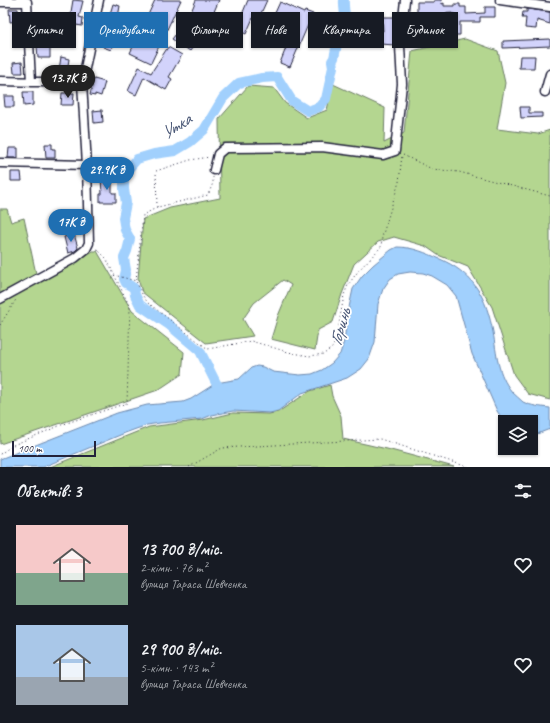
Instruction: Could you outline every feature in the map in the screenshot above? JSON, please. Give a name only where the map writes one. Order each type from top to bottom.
[{"type":"street","points":[[0,299],[75,258],[88,246],[87,165],[82,83],[99,0]]},
{"type":"street","points":[[214,170],[218,154],[225,148],[322,147],[383,155],[398,153],[402,84],[400,46],[405,0]]},
{"type":"street","points":[[500,0],[550,7]]},
{"type":"street","points":[[0,2],[27,2],[31,82]]},
{"type":"street","points":[[545,92],[550,74]]},
{"type":"street","points":[[0,81],[82,83]]},
{"type":"street","points":[[0,163],[87,165]]},
{"type":"path","points":[[214,170],[213,183],[208,195],[157,207],[143,214],[136,281],[143,296],[148,303],[208,348],[251,341],[288,352],[309,356],[324,354],[333,347],[337,336],[344,295],[348,285],[359,270],[381,247],[382,237],[399,182],[398,153],[432,169],[459,172],[550,196]]},
{"type":"path","points":[[157,207],[156,171],[190,160],[218,154]]},
{"type":"path","points":[[0,454],[13,445],[64,424],[127,403],[130,307],[106,258],[99,250],[88,246]]},
{"type":"path","points":[[114,275],[136,281]]},
{"type":"path","points":[[0,325],[17,299]]},
{"type":"path","points":[[189,467],[222,448],[380,439],[468,467]]},
{"type":"green space","points":[[465,39],[498,51],[505,83],[497,129],[538,134],[550,130],[550,400],[528,394],[514,375],[492,307],[468,267],[438,255],[425,246],[394,237],[378,242],[354,264],[333,322],[318,330],[315,350],[271,339],[278,316],[291,285],[283,280],[254,303],[243,319],[253,336],[206,343],[142,292],[138,279],[143,219],[170,208],[220,198],[219,119],[248,86],[274,88],[285,103],[307,118],[327,110],[333,84],[385,108],[384,143],[404,133],[412,51],[425,48],[458,48],[458,41]]},
{"type":"green space","points":[[0,209],[7,209],[11,222],[24,218],[38,283],[93,251],[97,251],[132,311],[184,352],[182,374],[158,390],[0,444]]},
{"type":"green space","points":[[330,385],[332,396],[341,416],[343,439],[454,467],[50,467],[149,427],[203,420],[233,413],[269,414],[278,412],[310,391]]},
{"type":"water","points":[[397,247],[419,251],[445,261],[460,270],[469,278],[482,297],[489,314],[498,364],[503,378],[512,392],[523,402],[550,408],[550,429],[538,434],[538,415],[500,415],[472,354],[456,296],[447,285],[432,276],[423,273],[410,272],[398,274],[390,279],[383,289],[378,304],[375,342],[369,359],[361,369],[347,378],[302,393],[278,411],[270,413],[233,411],[212,415],[202,419],[147,425],[43,467],[0,467],[0,459],[117,413],[147,405],[183,402],[191,399],[216,383],[239,379],[251,368],[257,366],[273,372],[300,375],[312,374],[322,370],[332,363],[340,354],[344,341],[353,289],[362,276],[391,250]]},
{"type":"building","points":[[73,0],[83,1],[79,17],[83,18],[82,26],[76,25],[76,12],[71,12]]},
{"type":"building","points":[[155,0],[181,0],[168,27],[168,12],[149,12]]},
{"type":"building","points":[[196,0],[219,0],[214,12],[191,12]]},
{"type":"building","points":[[248,0],[267,0],[262,12],[251,12],[251,23],[246,34],[243,33],[243,12]]},
{"type":"building","points":[[434,0],[441,0],[442,4],[444,3],[444,6],[455,6],[455,4],[460,4],[460,7],[466,7],[466,14],[485,13],[485,7],[495,7],[495,17],[480,17],[480,22],[460,22],[460,35],[458,35],[458,12],[417,12],[417,2],[434,2]]},
{"type":"building","points":[[280,2],[304,13],[305,11],[308,12],[308,25],[300,44],[300,12],[275,12]]},
{"type":"building","points":[[113,4],[120,6],[119,12],[111,12]]},
{"type":"building","points":[[9,9],[18,9],[18,12],[12,12],[12,22],[10,22]]},
{"type":"building","points":[[527,9],[550,12],[550,24],[537,20],[536,29],[525,28],[526,18],[522,18],[523,12],[527,12]]},
{"type":"building","points":[[384,17],[392,17],[392,45],[384,44]]},
{"type":"building","points":[[176,34],[176,42],[172,39]]},
{"type":"building","points":[[550,39],[550,46],[503,48],[503,41]]},
{"type":"building","points":[[168,47],[182,55],[169,77],[172,79],[166,90],[144,77],[136,95],[128,91],[139,67],[151,73]]},
{"type":"building","points":[[37,48],[50,48],[50,58],[38,58]]},
{"type":"building","points":[[132,48],[158,48],[151,63],[130,53]]},
{"type":"building","points":[[186,48],[192,48],[190,51]]},
{"type":"building","points":[[286,48],[298,48],[290,67],[280,63]]},
{"type":"building","points":[[520,56],[535,56],[534,68],[519,68]]},
{"type":"building","points":[[61,57],[69,59],[67,72],[59,70]]},
{"type":"building","points":[[22,62],[23,73],[14,73],[13,63]]},
{"type":"building","points":[[94,79],[105,82],[101,96],[95,94],[95,96],[90,95]]},
{"type":"building","points":[[23,92],[33,92],[33,105],[24,106]]},
{"type":"building","points":[[62,93],[74,93],[73,105],[61,105]]},
{"type":"building","points":[[4,96],[14,96],[14,107],[5,107]]},
{"type":"building","points":[[520,107],[529,107],[529,113],[542,113],[542,117],[521,118]]},
{"type":"building","points":[[102,110],[103,122],[94,123],[93,111]]},
{"type":"building","points":[[45,144],[52,144],[52,149],[55,149],[55,158],[46,158]]},
{"type":"building","points":[[9,148],[18,148],[18,158],[8,158]]},
{"type":"building","points":[[11,172],[21,172],[22,181],[11,181]]},
{"type":"building","points":[[101,177],[112,177],[112,193],[116,193],[116,202],[100,202],[100,194],[102,194]]},
{"type":"building","points":[[74,234],[78,248],[75,251],[68,253],[64,237]]},
{"type":"waterway","name":"Утка","points":[[224,394],[216,383],[200,351],[168,324],[140,305],[135,295],[134,288],[126,283],[124,279],[126,270],[124,258],[130,239],[125,230],[123,218],[126,203],[124,174],[137,159],[154,154],[175,151],[190,142],[204,130],[223,98],[239,83],[262,78],[277,77],[292,101],[308,111],[319,107],[326,99],[333,67],[332,61],[337,44],[334,39],[345,23],[344,0]]},
{"type":"water label","name":"Горинь","points":[[340,327]]}]
